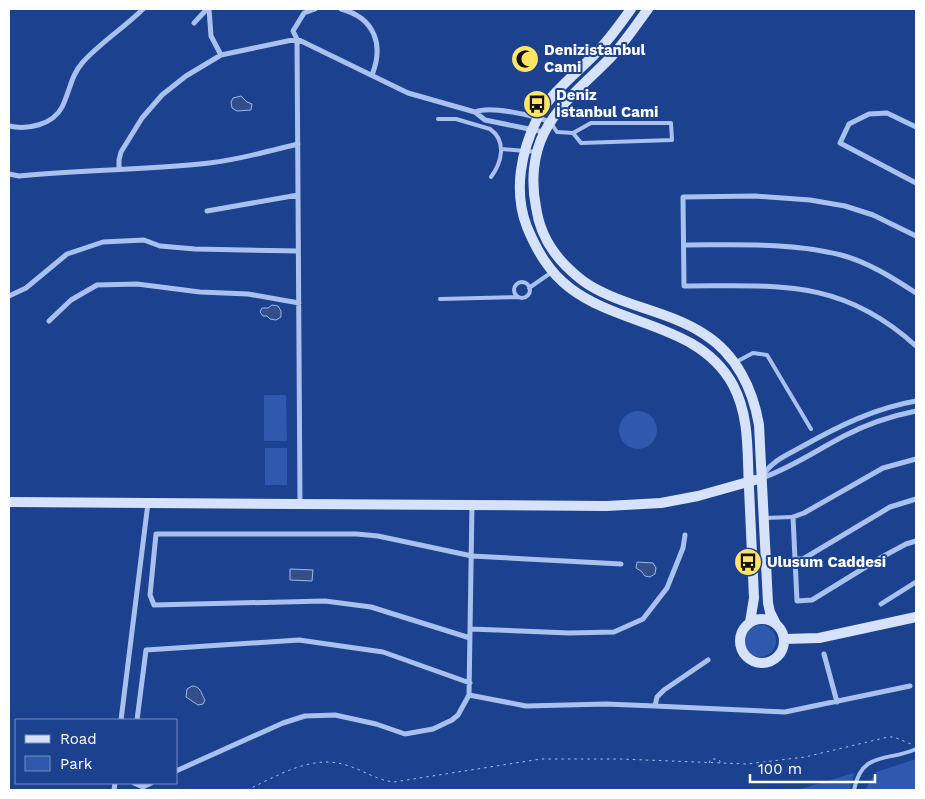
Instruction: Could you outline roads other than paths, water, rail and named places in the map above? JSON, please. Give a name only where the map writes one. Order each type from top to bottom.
[{"type":"street","points":[[9,126],[16,128],[44,124],[57,114],[62,107],[70,82],[82,62],[143,9]]},
{"type":"street","points":[[194,23],[208,9]]},
{"type":"street","points":[[208,9],[212,36],[221,55]]},
{"type":"street","points":[[300,504],[297,39],[294,31],[304,13],[315,9]]},
{"type":"street","points":[[341,9],[362,18],[372,30],[377,46],[377,61],[372,75]]},
{"type":"street","points":[[631,9],[597,52],[545,105],[538,117],[524,151],[520,185],[522,209],[537,248],[553,271],[569,287],[589,300],[685,338],[701,348],[714,360],[725,372],[732,384],[744,414],[746,428],[754,598],[750,622],[742,632],[740,644],[745,655],[755,662],[768,662],[779,656],[784,645],[784,639],[783,632],[772,617],[768,603],[757,412],[745,379],[723,350],[704,334],[679,321],[606,294],[588,285],[558,258],[549,245],[536,211],[533,183],[537,152],[544,132],[565,104],[612,55],[648,9]]},
{"type":"street","points":[[119,168],[121,152],[142,118],[162,95],[186,76],[221,55],[297,39],[408,93],[475,112],[485,120],[544,132]]},
{"type":"street","points":[[475,112],[486,109],[538,117],[551,122]]},
{"type":"street","points":[[916,127],[887,113],[869,114],[849,124],[840,143],[916,184]]},
{"type":"street","points":[[9,174],[19,176],[200,164],[251,156],[298,144]]},
{"type":"street","points":[[208,211],[298,195]]},
{"type":"street","points":[[916,236],[873,214],[845,206],[810,200],[755,196],[683,197],[684,286],[768,286],[804,289],[826,294],[855,304],[878,316],[901,332],[916,346]]},
{"type":"street","points":[[9,296],[26,288],[67,254],[103,242],[144,240],[160,246],[195,249],[298,251]]},
{"type":"street","points":[[684,245],[778,246],[820,250],[842,255],[866,264],[916,293]]},
{"type":"street","points":[[49,322],[71,300],[97,285],[137,284],[200,292],[248,294],[299,303]]},
{"type":"street","points":[[762,478],[770,465],[828,432],[891,405],[916,401]]},
{"type":"street","points":[[9,502],[607,506],[661,503],[698,496],[762,478],[778,472],[855,431],[882,419],[916,411]]},
{"type":"street","points":[[916,459],[883,468],[804,513],[793,517],[797,601],[812,600],[882,557],[906,544],[916,541]]},
{"type":"street","points":[[795,559],[803,559],[890,507],[916,499]]},
{"type":"street","points":[[121,719],[148,503]]},
{"type":"street","points":[[178,770],[283,723],[305,716],[334,715],[376,724],[405,734],[433,729],[452,720],[469,695],[472,504]]},
{"type":"street","points":[[470,638],[372,607],[325,601],[154,605],[150,595],[156,534],[356,534],[378,536],[472,556],[621,564]]},
{"type":"street","points":[[470,629],[569,633],[614,632],[643,619],[667,588],[683,548],[685,535]]},
{"type":"street","points":[[881,604],[916,582]]},
{"type":"street","points":[[784,639],[819,638],[916,617]]},
{"type":"street","points":[[750,622],[768,619],[776,624]]},
{"type":"street","points":[[137,719],[146,650],[299,640],[383,652],[470,683]]},
{"type":"street","points":[[824,654],[837,702]]},
{"type":"street","points":[[655,706],[657,697],[664,690],[708,660]]},
{"type":"street","points":[[469,695],[526,706],[606,704],[785,712],[910,686]]},
{"type":"lane","points":[[438,119],[456,119],[490,129],[500,140],[502,149],[499,163],[491,177]]},
{"type":"lane","points":[[551,122],[557,132]]},
{"type":"lane","points":[[544,132],[573,134],[591,124],[672,123],[672,140],[581,143],[573,134]]},
{"type":"lane","points":[[502,149],[537,152]]},
{"type":"lane","points":[[440,299],[523,298],[528,296],[529,288],[553,271]]},
{"type":"lane","points":[[518,297],[514,290],[518,284],[523,283],[529,288]]},
{"type":"lane","points":[[734,363],[753,353],[767,355],[811,430]]},
{"type":"lane","points":[[764,518],[793,517]]},
{"type":"lane","points":[[854,790],[858,778],[867,765],[875,759],[896,756],[916,748]]},
{"type":"place","name":"Denizistanbul Cami","points":[[525,59]]},
{"type":"place","name":"Deniz İstanbul Cami","points":[[537,104]]},
{"type":"place","name":"Ulusum Caddesi","points":[[748,562]]}]
